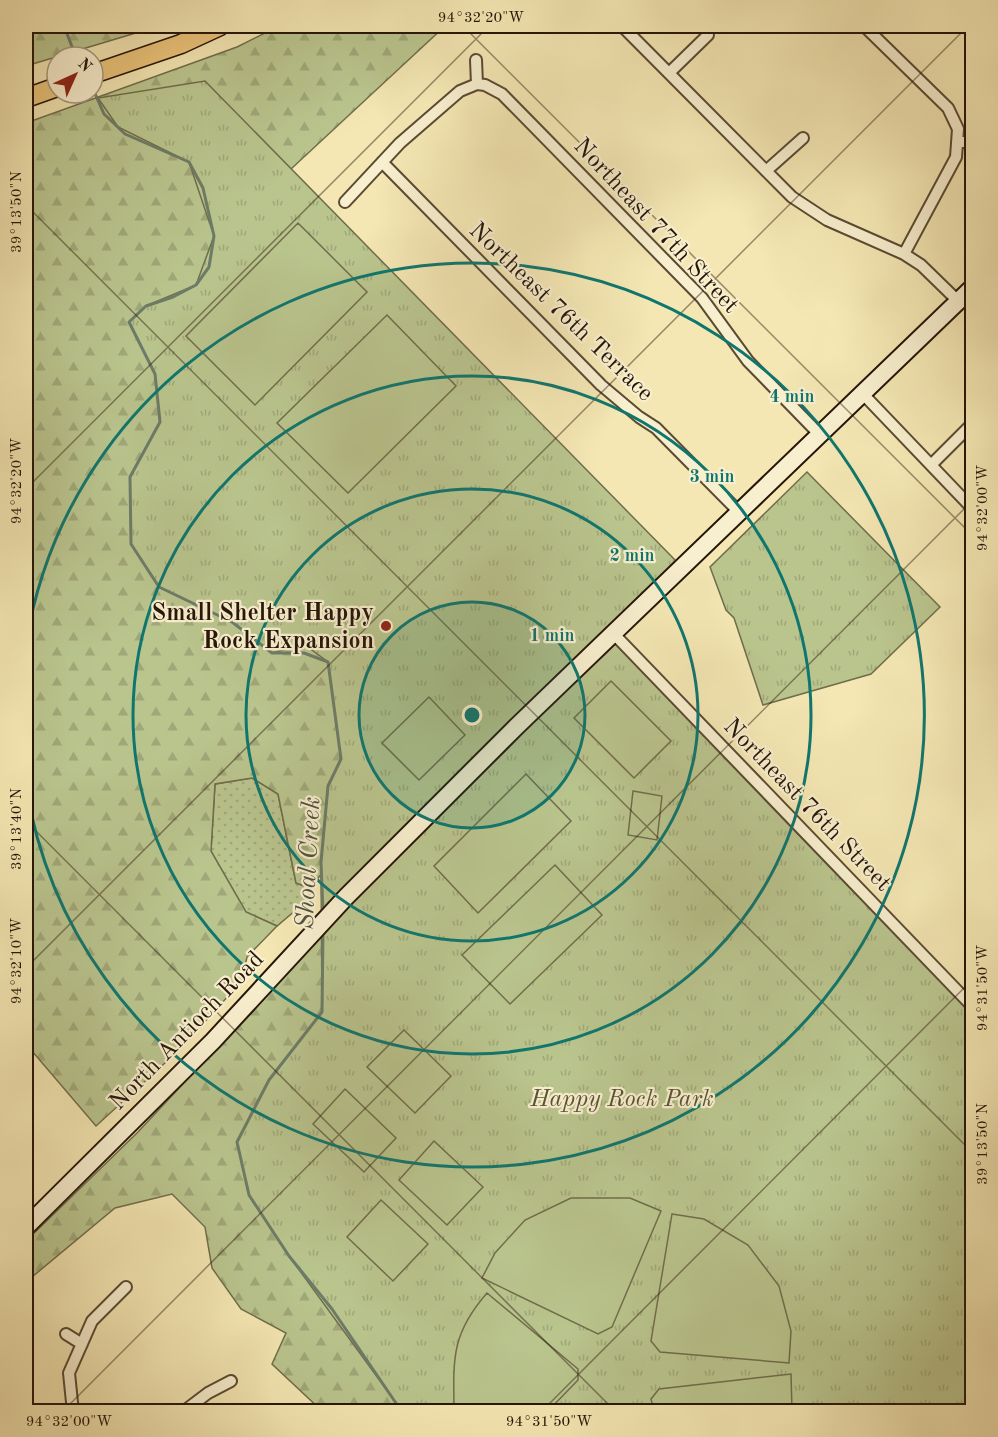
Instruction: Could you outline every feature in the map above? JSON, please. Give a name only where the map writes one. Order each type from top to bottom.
[{"type":"main road","points":[[105,70],[181,44],[220,26]]},
{"type":"main road","points":[[26,98],[45,91]]},
{"type":"street","points":[[622,26],[766,171],[806,208],[827,220],[904,254],[921,265],[958,301]]},
{"type":"street","points":[[864,26],[948,108],[958,129],[959,142],[956,157],[904,254]]},
{"type":"street","points":[[669,73],[708,35]]},
{"type":"street","points":[[345,201],[382,162],[460,91],[477,84],[476,60]]},
{"type":"street","name":"Northeast 77th Street","points":[[477,84],[491,86],[502,94],[702,298],[748,361],[820,435]]},
{"type":"street","points":[[766,171],[803,138]]},
{"type":"street","points":[[959,142],[972,142]]},
{"type":"street","name":"Northeast 76th Terrace","points":[[382,162],[601,385],[639,417],[657,428],[740,513]]},
{"type":"street","name":"North Antioch Road","points":[[26,1227],[213,1041],[346,897],[613,633],[972,288]]},
{"type":"street","points":[[863,394],[972,508]]},
{"type":"street","points":[[932,465],[972,424]]},
{"type":"street","name":"Northeast 76th Street","points":[[613,633],[972,1006]]},
{"type":"street","points":[[73,1412],[69,1373],[92,1321],[126,1287]]},
{"type":"street","points":[[66,1334],[82,1344]]},
{"type":"street","points":[[183,1412],[208,1393],[231,1381]]},
{"type":"green space","points":[[26,26],[159,26],[96,45],[45,45],[45,60],[26,66]]},
{"type":"green space","points":[[279,26],[445,26],[291,169],[253,198],[354,595],[344,846],[310,888],[296,883],[278,794],[252,778],[215,784],[211,851],[246,912],[277,926],[247,957],[241,982],[178,1051],[96,1126],[26,1044],[26,123],[76,105],[105,105],[105,95],[237,47]]},
{"type":"green space","name":"Happy Rock Park","points":[[205,81],[677,562],[603,631],[972,1009],[972,1411],[402,1411],[289,1256],[249,1195],[237,1142],[269,1080],[322,1012],[321,862],[328,786],[341,759],[328,662],[305,645],[272,653],[232,622],[159,587],[131,544],[130,477],[160,422],[155,374],[129,322],[146,306],[196,285],[214,236],[189,162],[118,127],[103,105],[105,105],[105,97]]},
{"type":"green space","points":[[298,223],[367,292],[255,405],[186,336]]},
{"type":"green space","points":[[387,315],[456,386],[348,493],[277,423]]},
{"type":"green space","points":[[807,472],[940,607],[871,674],[763,705],[734,618],[726,610],[710,567]]},
{"type":"green space","points":[[611,681],[671,741],[634,778],[574,718]]},
{"type":"green space","points":[[429,697],[465,735],[419,780],[382,743]]},
{"type":"green space","points":[[526,774],[571,821],[478,913],[434,866]]},
{"type":"green space","points":[[252,778],[278,794],[296,883],[310,888],[310,898],[277,926],[246,912],[211,851],[215,784]]},
{"type":"green space","points":[[633,791],[662,796],[657,840],[628,835]]},
{"type":"green space","points":[[555,865],[602,915],[510,1004],[462,955]]},
{"type":"green space","points":[[366,888],[435,1411],[322,1411],[272,1364],[286,1333],[241,1309],[212,1268],[205,1227],[172,1194],[115,1208],[26,1282],[26,1241],[138,1132]]},
{"type":"green space","points":[[404,1030],[451,1076],[415,1113],[367,1067]]},
{"type":"green space","points":[[345,1089],[396,1138],[364,1172],[313,1124]]},
{"type":"green space","points":[[434,1141],[483,1187],[447,1225],[399,1180]]},
{"type":"green space","points":[[571,1198],[630,1198],[661,1211],[612,1327],[598,1334],[482,1278],[495,1253],[525,1220]]},
{"type":"green space","points":[[381,1200],[428,1244],[393,1281],[347,1237]]},
{"type":"green space","points":[[672,1214],[704,1219],[748,1245],[779,1286],[791,1331],[789,1363],[660,1352],[651,1341]]},
{"type":"green space","points":[[487,1293],[578,1369],[578,1380],[548,1411],[458,1411],[454,1405],[457,1345],[467,1320]]},
{"type":"green space","points":[[791,1374],[792,1411],[654,1411],[651,1399],[659,1389]]},
{"type":"waterway","name":"Shoal Creek","points":[[64,26],[71,45]]},
{"type":"waterway","name":"Shoal Creek","points":[[100,105],[104,114],[125,134],[189,162],[203,188],[214,236],[209,267],[196,285],[173,297],[146,306],[129,322],[155,374],[160,422],[130,477],[131,544],[159,587],[232,622],[272,653],[304,653],[328,662],[341,759],[328,786],[321,862],[323,913]]},
{"type":"waterway","name":"Shoal Creek","points":[[323,931],[322,1012],[269,1080],[237,1142],[249,1195],[289,1256],[332,1309],[402,1412]]},
{"type":"place","name":"Small Shelter Happy Rock Expansion","points":[[386,626]]}]
